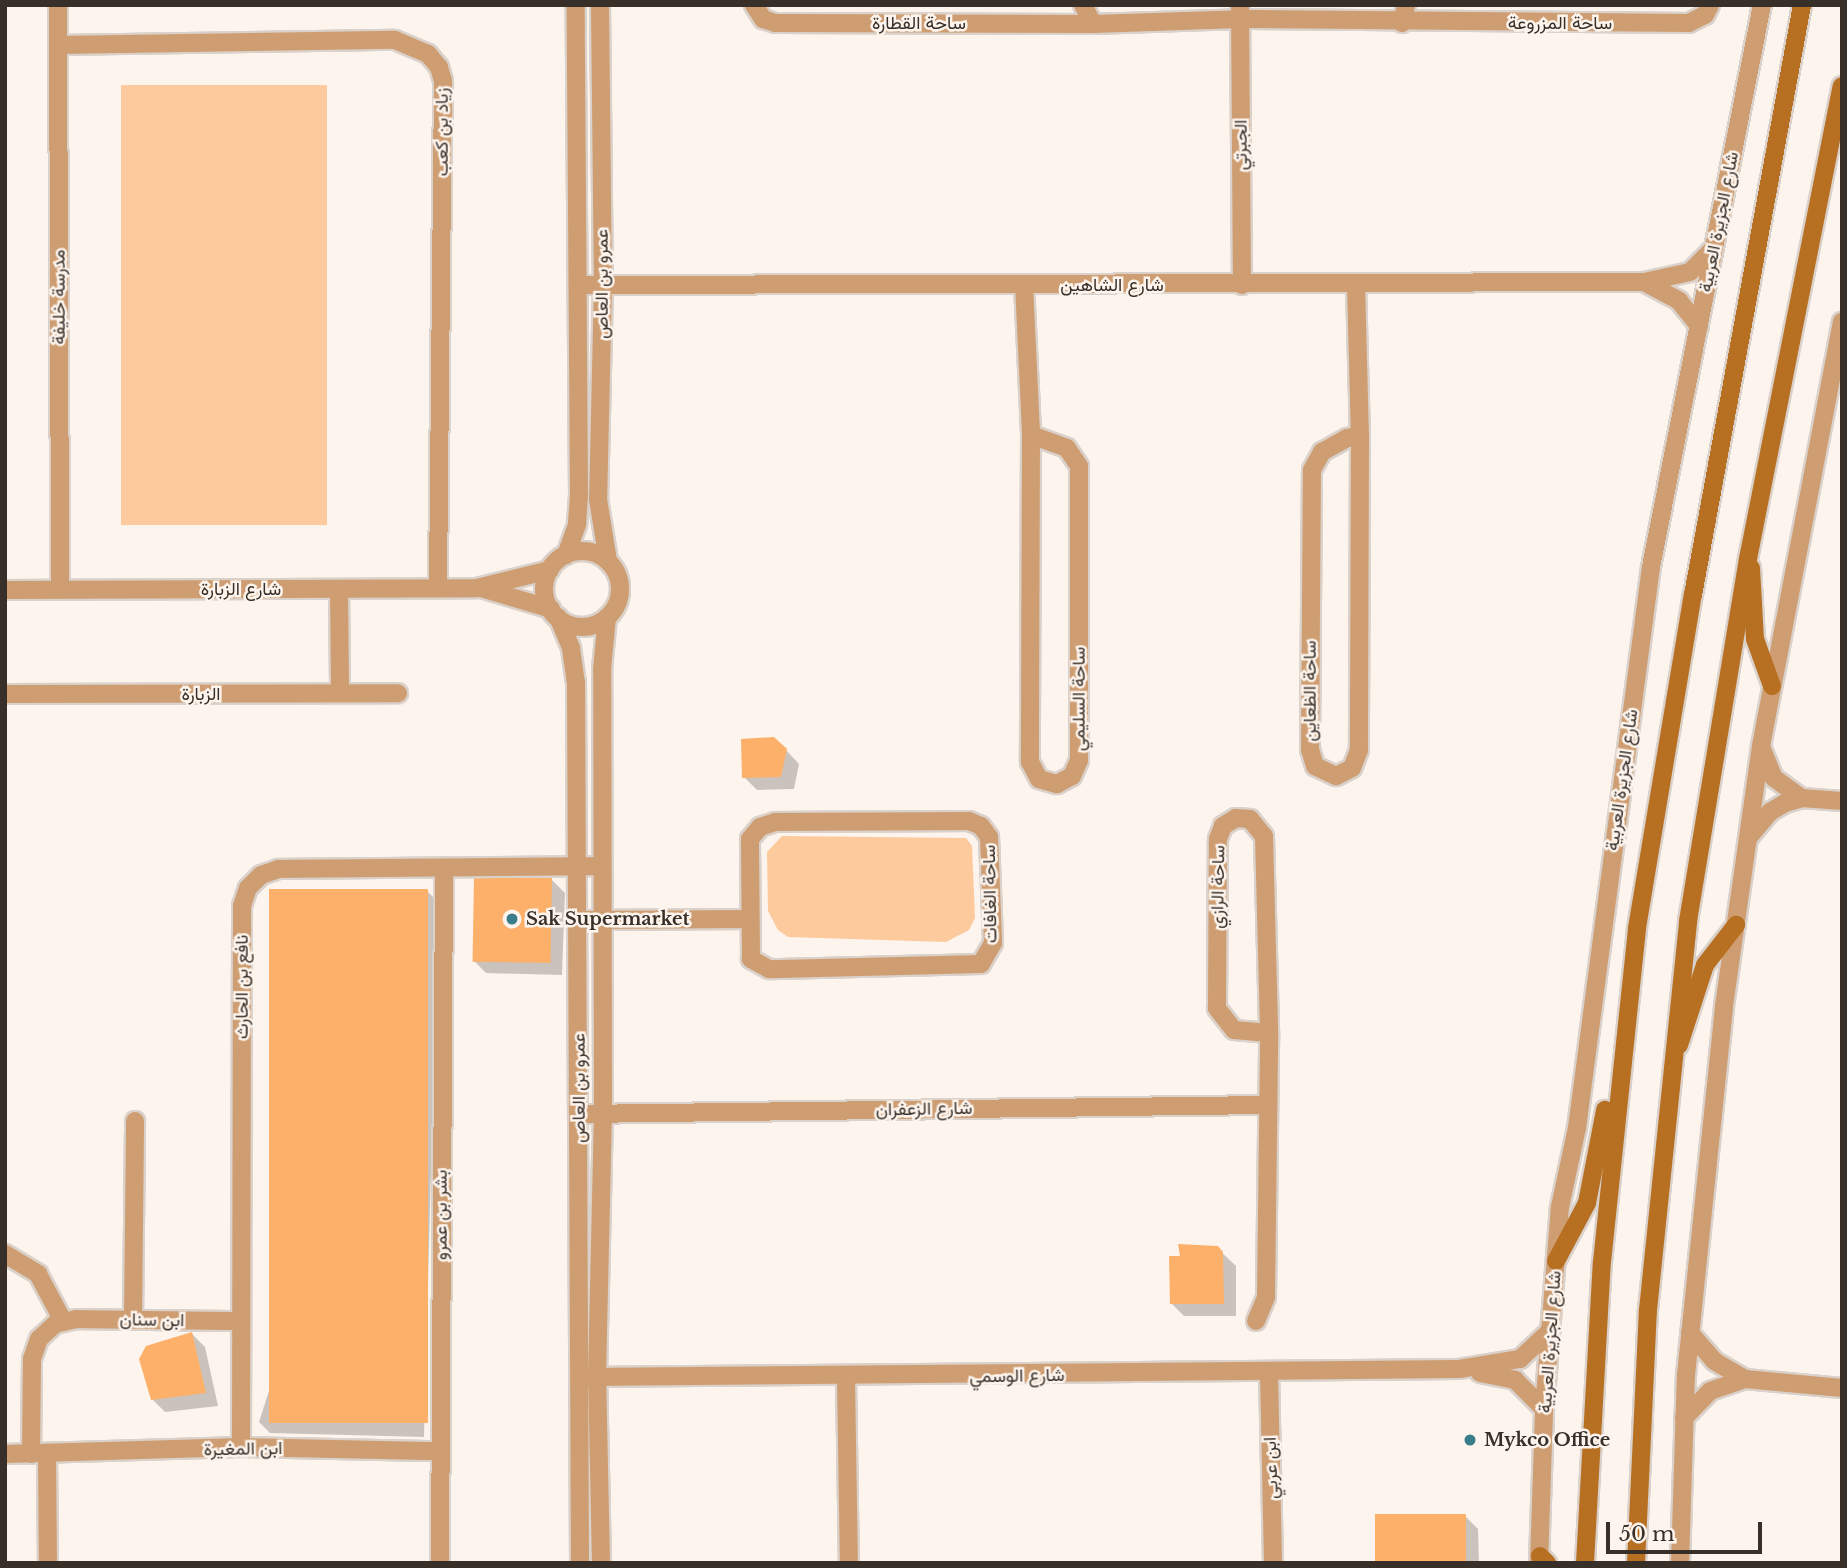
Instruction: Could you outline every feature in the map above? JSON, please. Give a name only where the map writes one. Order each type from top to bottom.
[{"type":"main road","points":[[1585,1563],[1588,1440],[1618,1074],[1637,928],[1693,595],[1802,5]]},
{"type":"main road","points":[[1636,1563],[1648,1310],[1670,1064],[1710,776],[1748,559],[1842,86]]},
{"type":"main road","points":[[1748,559],[1758,656],[1772,686]]},
{"type":"main road","points":[[1670,1064],[1685,1034],[1705,965],[1736,925]]},
{"type":"main road","points":[[1556,1261],[1587,1203],[1604,1115],[1618,1074]]},
{"type":"street","name":"مدرسة خليفة","points":[[58,5],[60,589]]},
{"type":"street","name":"عمرو بن العاص","points":[[566,555],[579,509],[576,5]]},
{"type":"street","name":"عمرو بن العاص","points":[[600,5],[603,284],[598,499],[608,561]]},
{"type":"street","name":"ساحة القطارة","points":[[754,5],[763,19],[775,23],[1093,24],[1240,12]]},
{"type":"street","points":[[1083,5],[1093,24]]},
{"type":"street","points":[[1402,23],[1406,5]]},
{"type":"street","name":"ساحة المزروعة","points":[[1240,12],[1402,23],[1689,23],[1705,15],[1710,5]]},
{"type":"street","name":"شارع الجزيرة العربية","points":[[1542,1561],[1544,1409],[1556,1261],[1651,567],[1762,5]]},
{"type":"street","name":"الجبرتي","points":[[1240,12],[1242,285]]},
{"type":"street","name":"زياد بن كعب","points":[[58,45],[395,40],[428,54],[439,67],[443,95],[438,588]]},
{"type":"street","name":"شارع الشاهين","points":[[579,285],[1356,285],[1644,282],[1690,272],[1714,247]]},
{"type":"street","name":"شارع الشاهين","points":[[1644,282],[1679,301],[1699,326]]},
{"type":"street","name":"ساحة السليمي","points":[[1024,284],[1031,435],[1030,762],[1039,779],[1057,784],[1072,776],[1079,761],[1079,466],[1067,448],[1031,435]]},
{"type":"street","name":"ساحة الظعاين","points":[[1356,285],[1360,436],[1359,750],[1352,768],[1336,776],[1315,766],[1310,750],[1312,470],[1322,452],[1347,438],[1360,436]]},
{"type":"street","points":[[1680,1563],[1684,1418],[1690,1333],[1747,839],[1772,686],[1842,322]]},
{"type":"street","points":[[588,551],[608,561],[620,589],[607,617],[577,627],[554,613],[545,590],[550,569],[566,555],[588,551]]},
{"type":"street","name":"شارع الزبارة","points":[[5,590],[477,588],[550,569]]},
{"type":"street","name":"شارع الزبارة","points":[[477,588],[554,613]]},
{"type":"street","points":[[338,589],[340,693]]},
{"type":"street","name":"عمرو بن العاص","points":[[554,613],[575,665],[580,920],[576,1377],[580,1563]]},
{"type":"street","name":"عمرو بن العاص","points":[[601,1563],[597,1376],[603,1113],[603,661],[607,617]]},
{"type":"street","name":"الزبارة","points":[[5,694],[398,693]]},
{"type":"street","points":[[1761,746],[1774,778],[1802,798]]},
{"type":"street","points":[[1747,839],[1770,812],[1802,798],[1842,801]]},
{"type":"street","name":"ساحة الرازي","points":[[1256,1321],[1266,1297],[1269,1032],[1264,836],[1250,819],[1236,818],[1223,826],[1218,839],[1217,1008],[1234,1030],[1269,1032]]},
{"type":"street","name":"ساحة الغافات","points":[[969,821],[981,826],[989,837],[993,943],[981,964],[762,968],[748,952],[749,919],[750,839],[766,823],[969,821]]},
{"type":"street","name":"نافع بن الحارث","points":[[241,1447],[244,897],[261,875],[278,869],[601,866]]},
{"type":"street","name":"بشر بن عمرو","points":[[440,1563],[444,868]]},
{"type":"street","points":[[580,920],[749,919]]},
{"type":"street","name":"شارع الزعفران","points":[[580,1114],[1267,1105]]},
{"type":"street","points":[[133,1320],[135,1121]]},
{"type":"street","points":[[10,1260],[38,1274],[63,1321],[39,1339],[32,1359],[48,1563]]},
{"type":"street","name":"ابن سنان","points":[[63,1321],[241,1321]]},
{"type":"street","name":"شارع الوسمي","points":[[576,1377],[846,1378],[1459,1369],[1520,1359],[1551,1330]]},
{"type":"street","points":[[1690,1333],[1714,1361],[1745,1379]]},
{"type":"street","name":"شارع الوسمي","points":[[1459,1369],[1515,1380],[1544,1409]]},
{"type":"street","name":"ابن عربي","points":[[1269,1372],[1273,1563]]},
{"type":"street","points":[[846,1378],[849,1563]]},
{"type":"street","points":[[1684,1418],[1710,1391],[1745,1379],[1842,1388]]},
{"type":"street","name":"ابن المغيرة","points":[[5,1454],[241,1447],[439,1451]]},
{"type":"shaded area","points":[[121,85],[327,85],[327,525],[121,525]]},
{"type":"shaded area","points":[[782,836],[966,838],[972,846],[975,918],[969,930],[946,942],[788,937],[778,930],[768,911],[767,852]]},
{"type":"building","points":[[774,737],[787,749],[781,777],[742,778],[741,739]]},
{"type":"building","name":"Sak Supermarket","points":[[474,877],[552,878],[551,963],[473,962]]},
{"type":"building","points":[[269,889],[428,889],[428,1423],[269,1423]]},
{"type":"building","points":[[1178,1244],[1218,1246],[1223,1252],[1224,1304],[1170,1304],[1169,1256],[1180,1256]]},
{"type":"building","points":[[192,1332],[206,1393],[151,1400],[139,1359],[146,1346]]},
{"type":"building","points":[[1375,1514],[1466,1514],[1466,1563],[1375,1563]]},
{"type":"place","name":"Sak Supermarket","points":[[512,919]]},
{"type":"place","name":"Mykco Office","points":[[1470,1440]]}]
